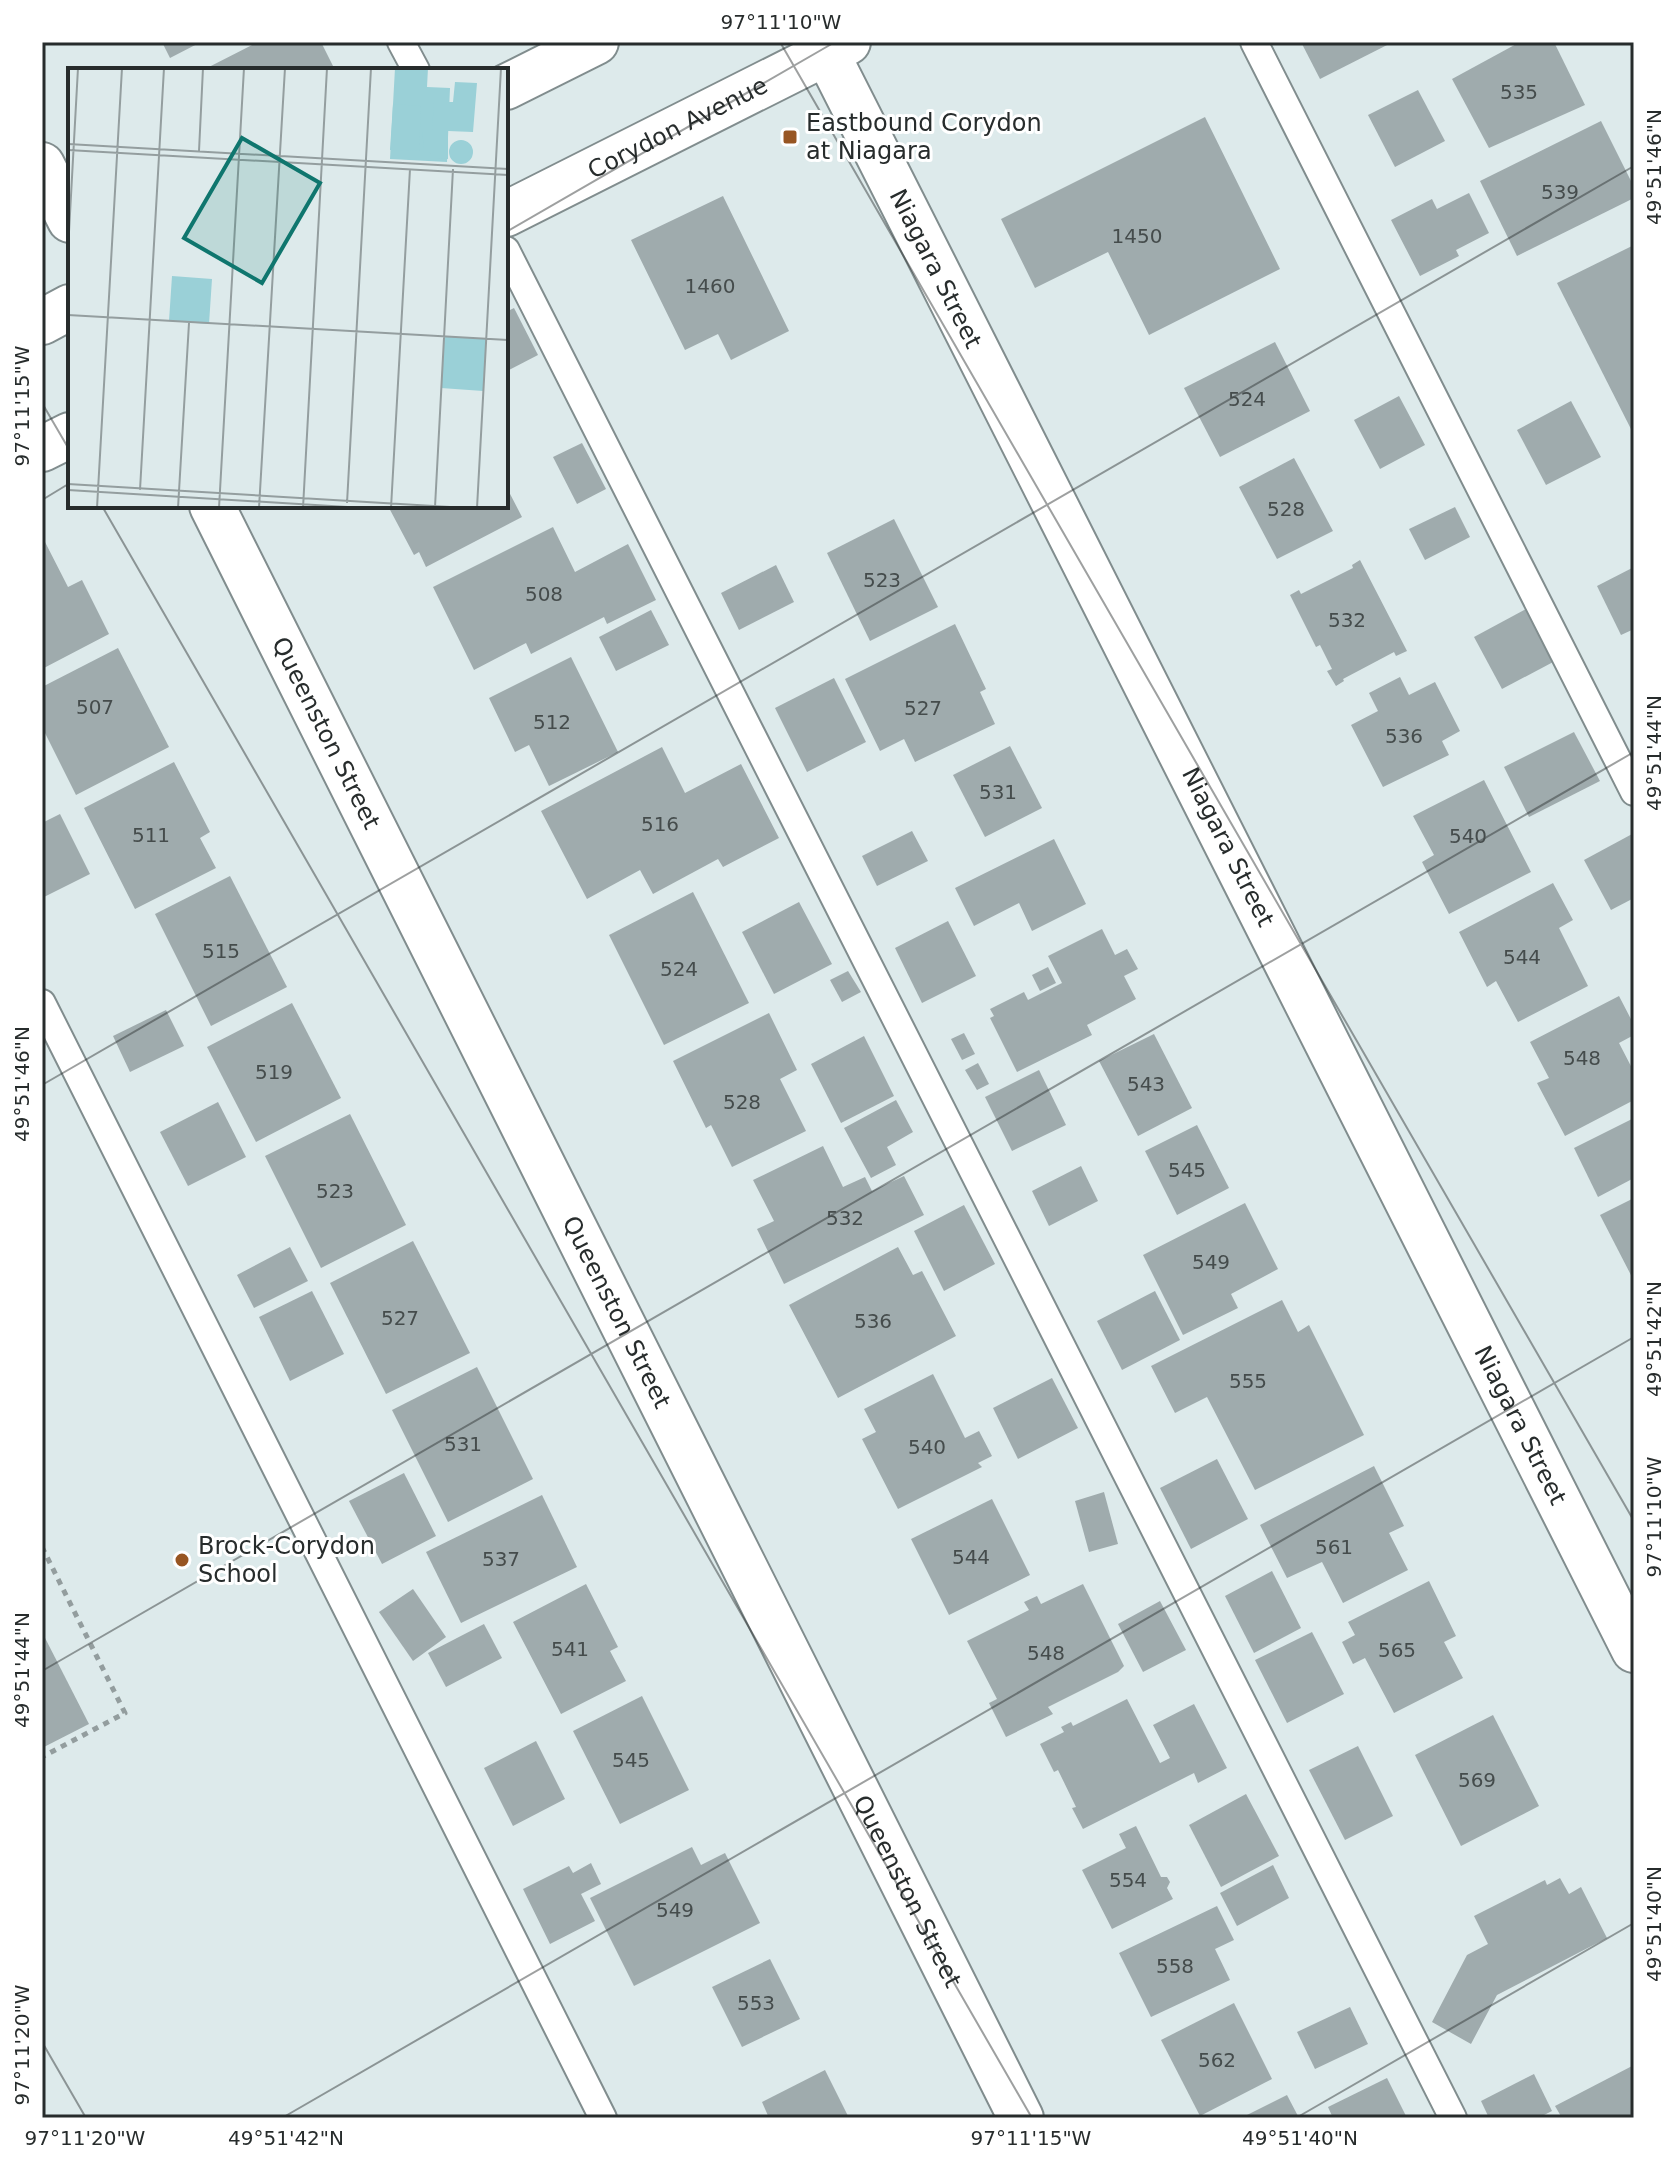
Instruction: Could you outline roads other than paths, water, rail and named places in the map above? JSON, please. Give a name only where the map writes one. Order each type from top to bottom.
[{"type":"street","points":[[508,86],[596,42]]},
{"type":"street","name":"Corydon Avenue","points":[[508,213],[831,46]]},
{"type":"street","name":"Niagara Street","points":[[831,46],[1634,1650]]},
{"type":"street","points":[[42,165],[68,216]]},
{"type":"street","points":[[42,322],[68,308]]},
{"type":"street","points":[[42,449],[68,436]]},
{"type":"street","name":"Queenston Street","points":[[213,508],[1021,2118]]},
{"type":"lane","points":[[401,42],[415,68]]},
{"type":"lane","points":[[1254,42],[1634,792]]},
{"type":"lane","points":[[508,254],[1453,2118]]},
{"type":"lane","points":[[42,1003],[603,2118]]},
{"type":"place","name":"Eastbound Corydon at Niagara","points":[[790,137]]},
{"type":"place","name":"Brock-Corydon School","points":[[182,1560]]}]
